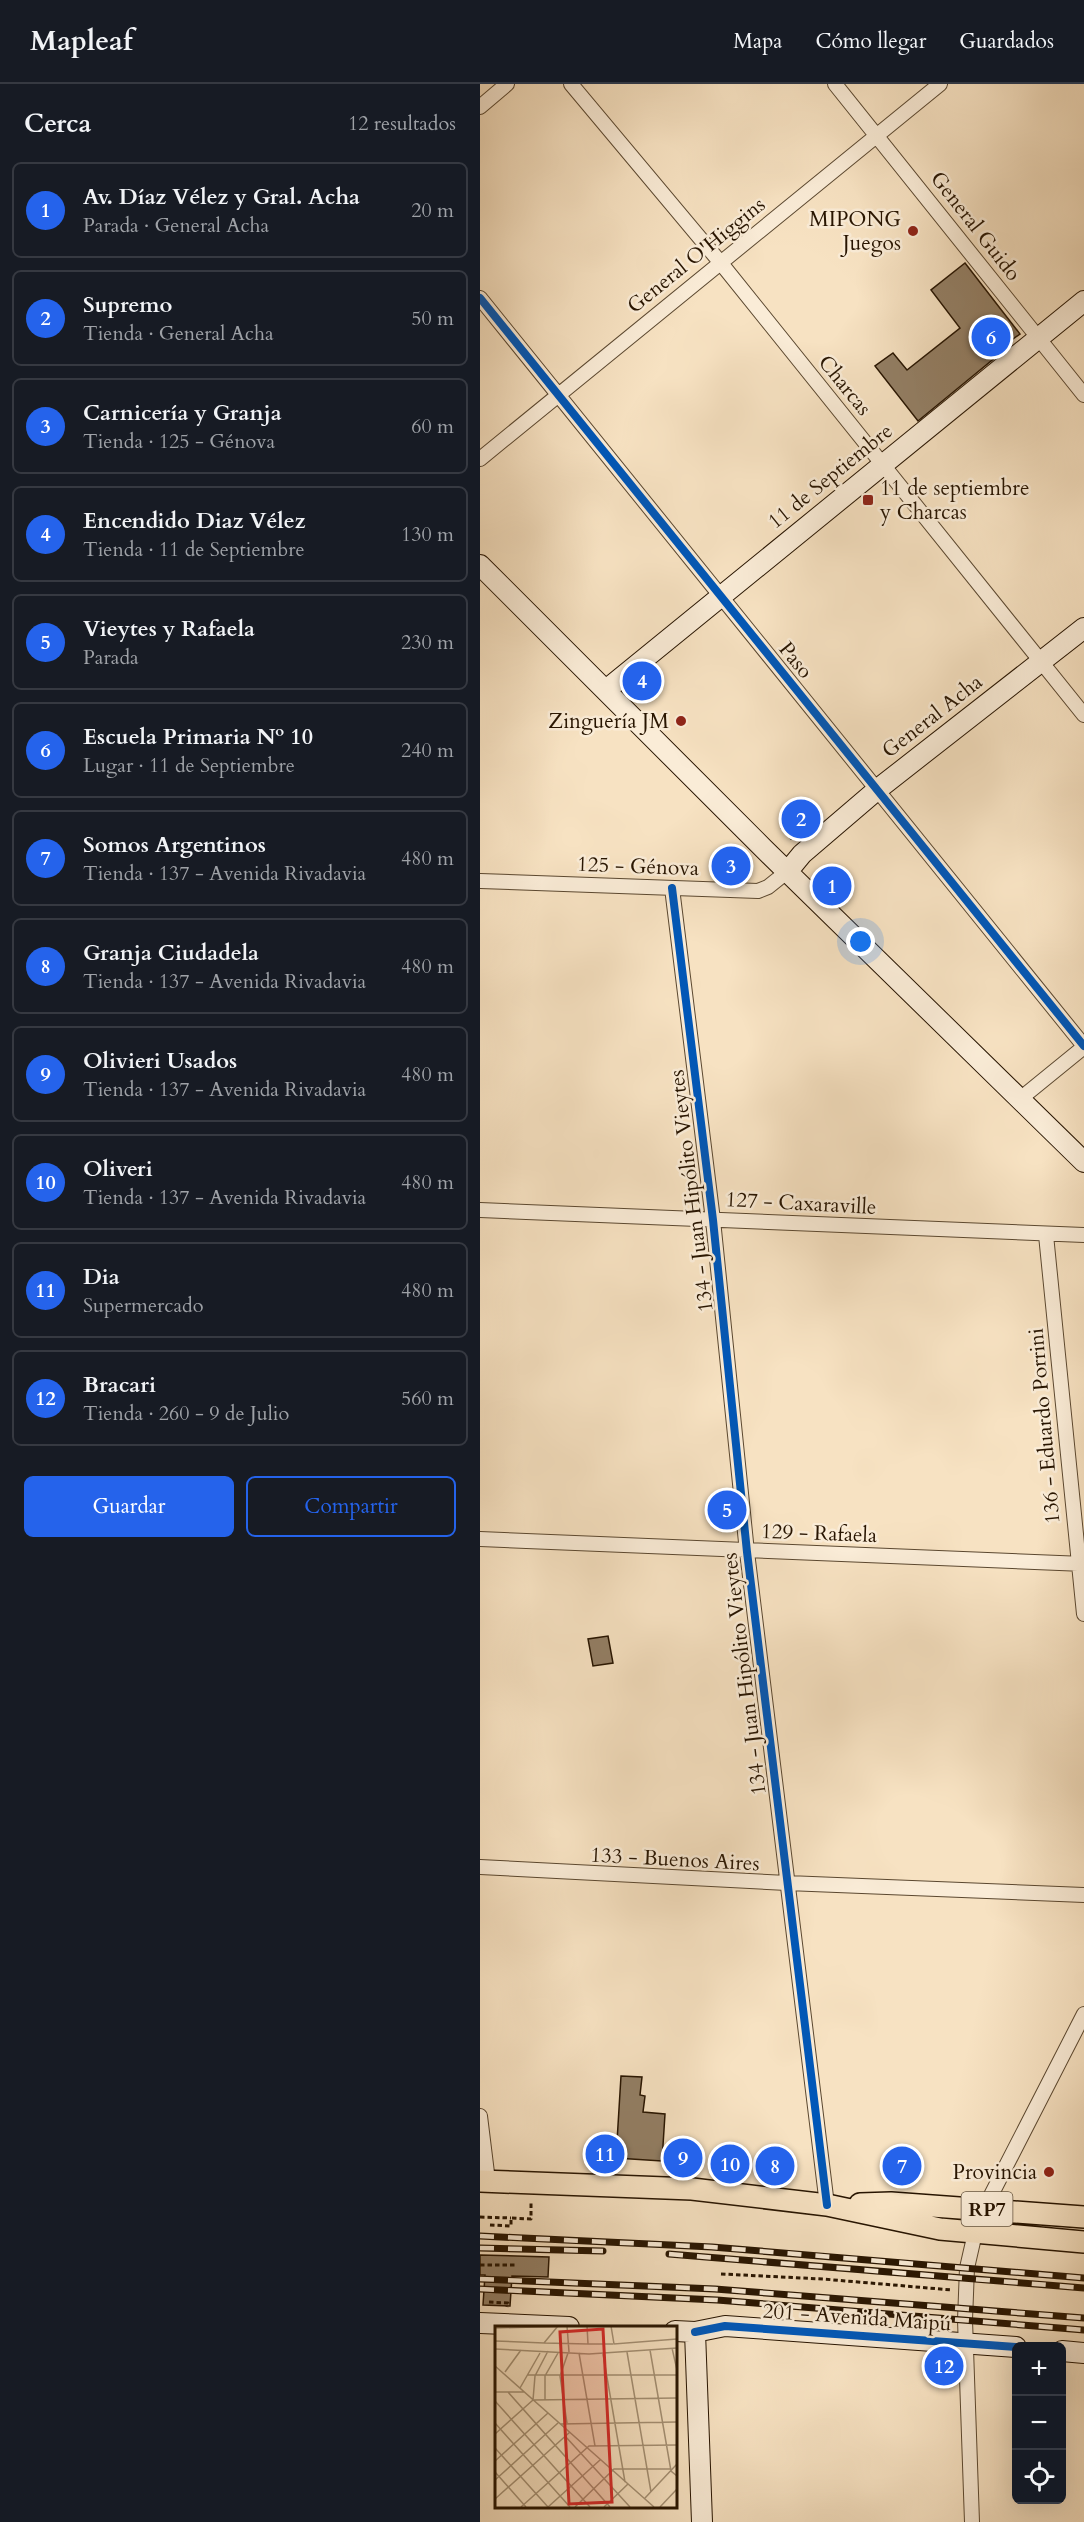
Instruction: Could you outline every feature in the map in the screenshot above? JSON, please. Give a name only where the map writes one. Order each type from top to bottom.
[{"type":"main road","name":"RP7","points":[[484,2181],[692,2189],[827,2205],[940,2229],[1084,2242]]},
{"type":"main road","name":"RP7","points":[[827,2205],[891,2203],[1084,2217]]},
{"type":"street","points":[[480,107],[507,84]]},
{"type":"street","name":"Charcas","points":[[571,84],[720,262],[1084,715]]},
{"type":"street","name":"General Guido","points":[[836,84],[1084,395]]},
{"type":"street","name":"General O'Higgins","points":[[480,459],[940,84]]},
{"type":"street","name":"Paso","points":[[480,298],[1084,1046]]},
{"type":"street","name":"11 de Septiembre","points":[[606,690],[1084,301]]},
{"type":"street","points":[[480,565],[1084,1162]]},
{"type":"street","name":"General Acha","points":[[788,871],[802,854],[878,789],[1084,628]]},
{"type":"street","name":"125 - Génova","points":[[480,881],[758,891],[768,887],[788,871]]},
{"type":"street","name":"134 - Juan Hipólito Vieytes","points":[[672,888],[713,1220],[747,1552],[827,2205]]},
{"type":"street","points":[[1020,1099],[1084,1046]]},
{"type":"street","name":"127 - Caxaraville","points":[[480,1210],[1084,1235]]},
{"type":"street","name":"136 - Eduardo Porrini","points":[[1046,1235],[1081,1564],[1084,1614]]},
{"type":"street","name":"129 - Rafaela","points":[[480,1539],[747,1552],[1081,1564]]},
{"type":"street","name":"133 - Buenos Aires","points":[[480,1867],[1084,1895]]},
{"type":"street","points":[[984,2209],[1084,2014]]},
{"type":"street","points":[[480,2116],[484,2181]]},
{"type":"street","points":[[972,2522],[965,2343],[967,2268],[975,2233]]},
{"type":"street","points":[[480,2323],[547,2326]]},
{"type":"street","name":"201 - Avenida Maipú","points":[[685,2331],[725,2326],[1012,2348]]},
{"type":"street","points":[[685,2331],[702,2522]]},
{"type":"street","points":[[1066,2351],[1084,2353]]},
{"type":"path","points":[[480,2217],[531,2219],[531,2182]]},
{"type":"path","points":[[490,2224],[511,2226],[511,2218]]},
{"type":"path","points":[[480,2265],[517,2265]]},
{"type":"path","points":[[721,2274],[823,2279],[966,2292]]},
{"type":"path","points":[[489,2302],[508,2303],[507,2305]]},
{"type":"building","points":[[965,263],[1020,334],[1006,344],[1008,347],[918,421],[875,366],[893,353],[907,370],[960,328],[931,290]]},
{"type":"building","points":[[802,809],[817,826],[800,840],[791,839],[781,828]]},
{"type":"building","points":[[608,1636],[613,1663],[593,1666],[588,1639]]},
{"type":"building","points":[[621,2076],[642,2077],[640,2095],[645,2096],[643,2112],[665,2114],[662,2161],[616,2158]]},
{"type":"building","points":[[480,2255],[549,2257],[548,2277],[512,2276],[510,2306],[483,2305],[485,2275],[480,2275]]},
{"type":"railway","points":[[480,2236],[712,2247],[1084,2278]]},
{"type":"railway","points":[[480,2248],[603,2251]]},
{"type":"railway","points":[[669,2254],[1084,2288]]},
{"type":"railway","points":[[480,2279],[715,2289],[1084,2318]]},
{"type":"railway","points":[[480,2289],[717,2300],[1084,2330]]},
{"type":"cycle path","points":[[480,298],[1084,1046]]},
{"type":"cycle path","points":[[672,888],[713,1220],[747,1552],[827,2205]]},
{"type":"cycle path","points":[[695,2332],[725,2326],[1012,2347]]},
{"type":"place","name":"MIPONG Juegos","points":[[913,231]]},
{"type":"place","name":"Escuela Primaria Nº 10","points":[[991,337]]},
{"type":"place","name":"11 de septiembre y Charcas","points":[[868,500]]},
{"type":"place","name":"Encendido Diaz Vélez","points":[[642,681]]},
{"type":"place","name":"Zinguería JM","points":[[681,721]]},
{"type":"place","name":"Supremo","points":[[801,819]]},
{"type":"place","name":"Carnicería y Granja","points":[[731,866]]},
{"type":"place","name":"Av. Díaz Vélez y Gral. Acha","points":[[832,886]]},
{"type":"place","name":"Vieytes y Rafaela","points":[[727,1510]]},
{"type":"place","name":"Dia","points":[[605,2154]]},
{"type":"place","name":"Olivieri Usados","points":[[683,2158]]},
{"type":"place","name":"Oliveri","points":[[730,2164]]},
{"type":"place","name":"Granja Ciudadela","points":[[775,2166]]},
{"type":"place","name":"Somos Argentinos","points":[[902,2166]]},
{"type":"place","name":"Provincia","points":[[1049,2172]]},
{"type":"place","name":"Bracari","points":[[944,2366]]}]
